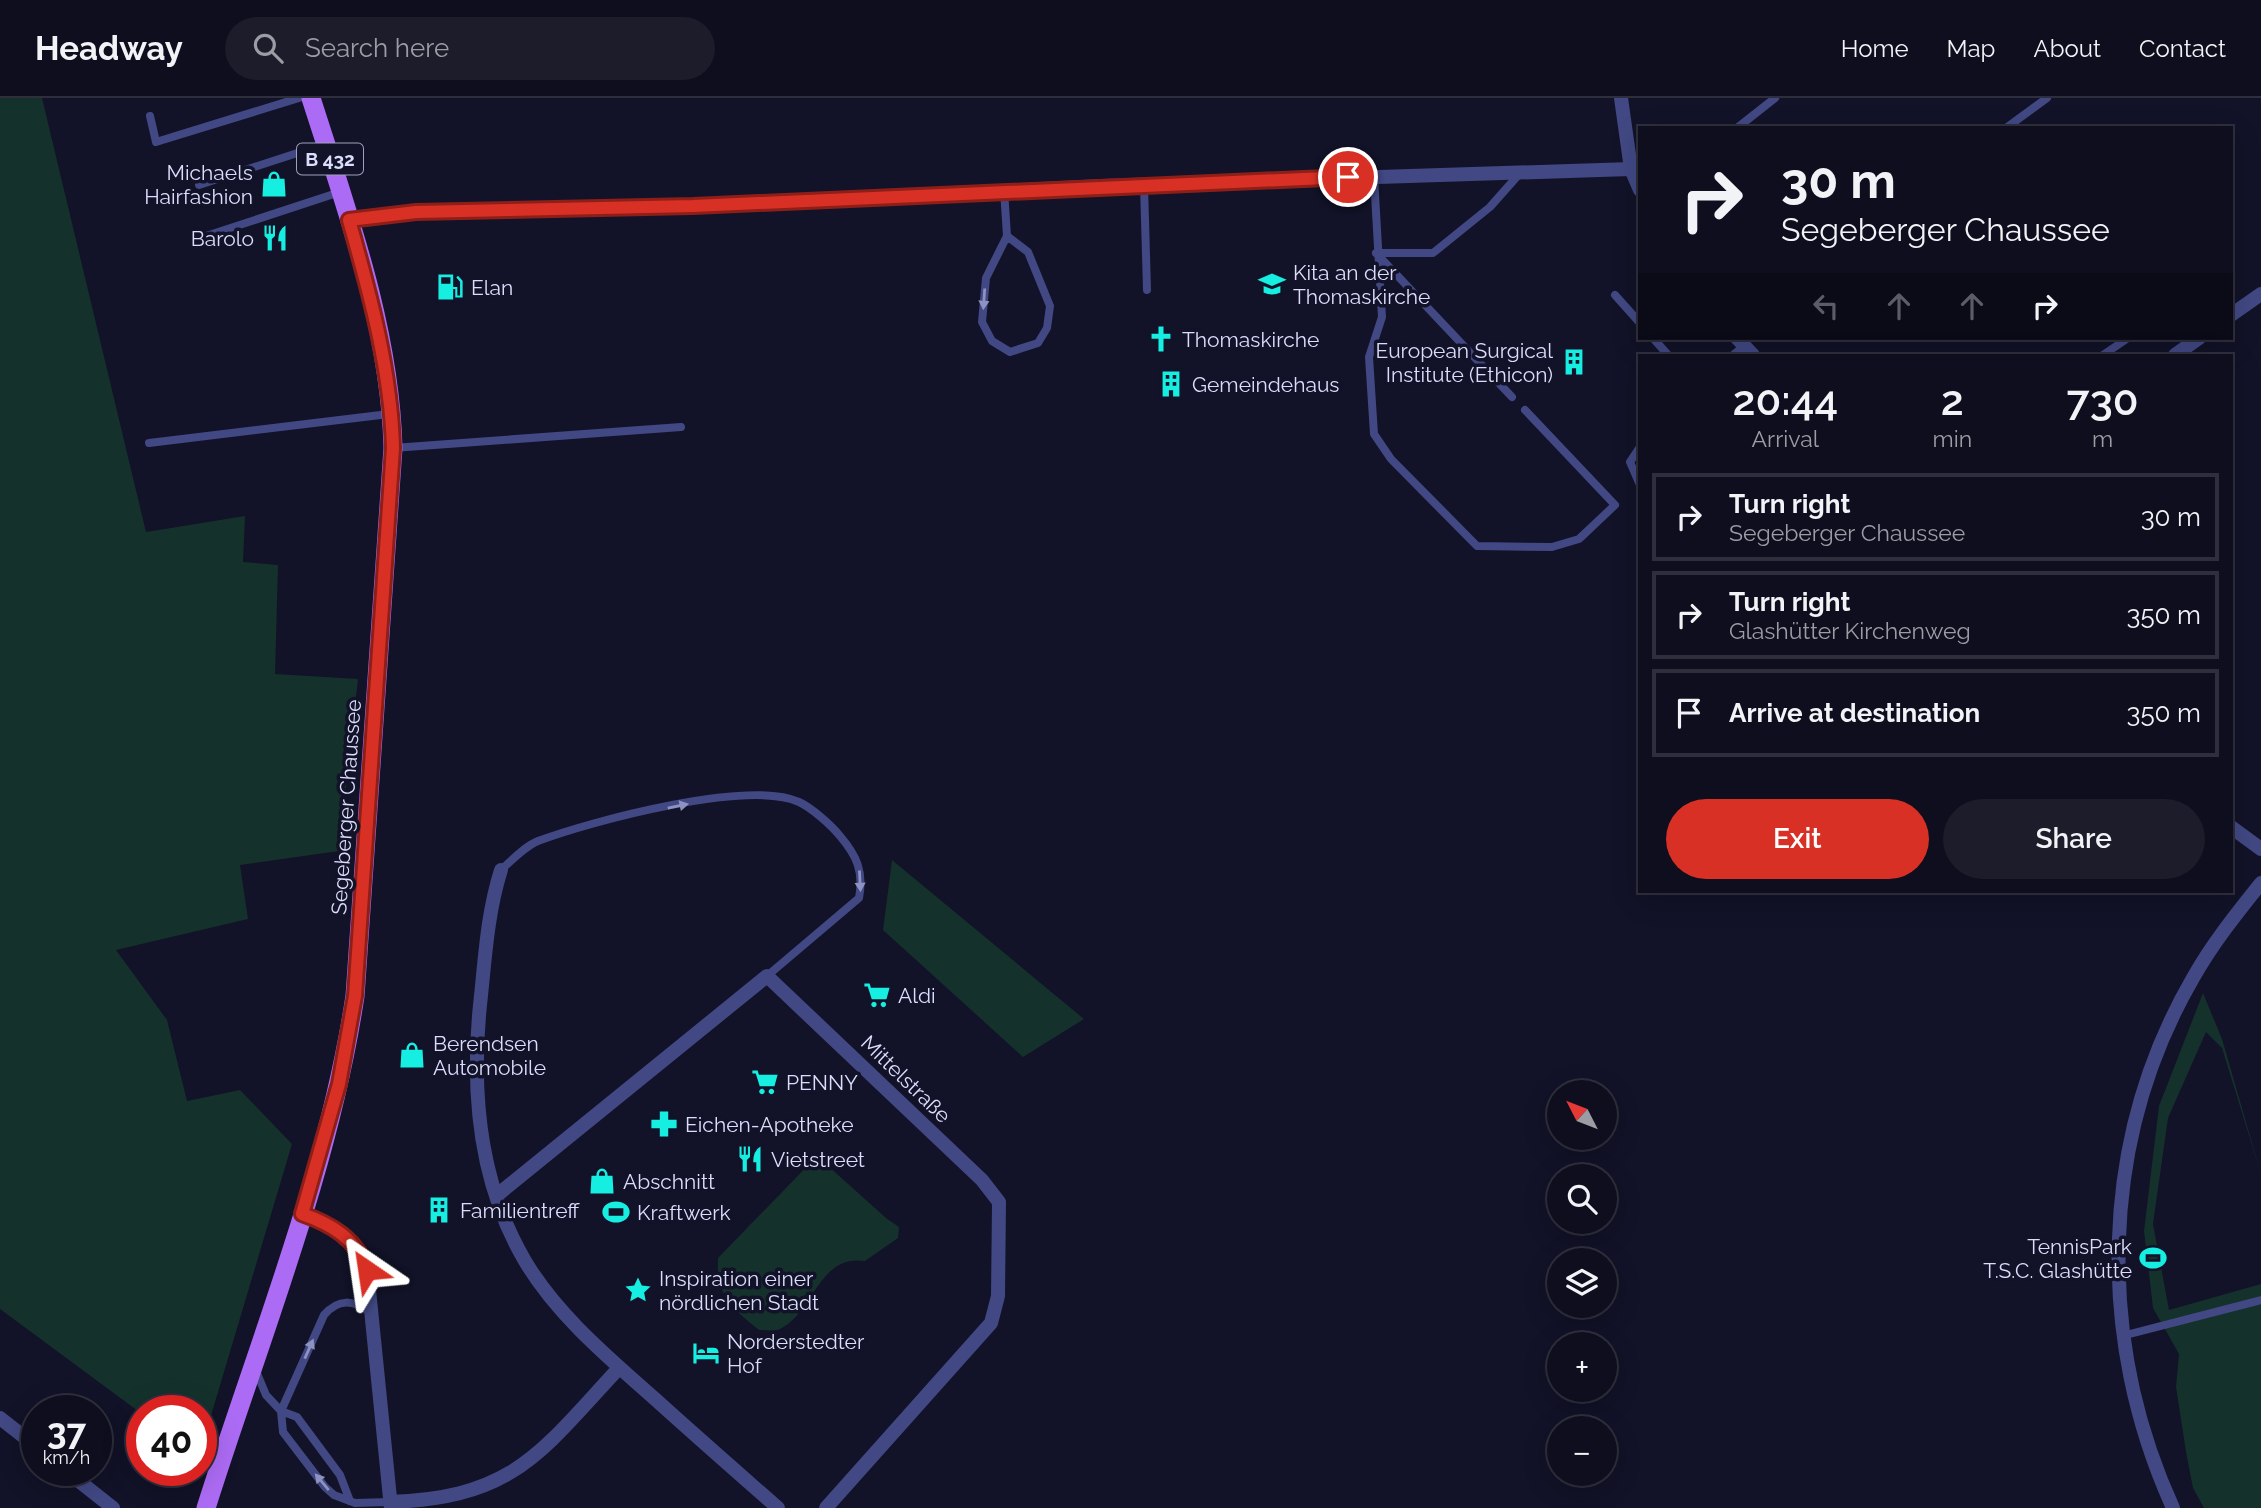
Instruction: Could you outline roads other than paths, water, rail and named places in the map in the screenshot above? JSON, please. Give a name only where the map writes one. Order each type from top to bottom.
[{"type":"main road","name":"Segeberger Chaussee","points":[[206,1508],[302,1214],[339,1084],[355,996],[393,448],[392,414],[367,282],[311,98]]},
{"type":"street","points":[[1621,98],[1631,169],[1638,185]]},
{"type":"street","points":[[349,220],[416,212],[693,206],[1004,190],[1631,169]]},
{"type":"street","points":[[2233,313],[2261,294]]},
{"type":"street","points":[[2176,354],[2193,340]]},
{"type":"street","points":[[2233,828],[2261,849]]},
{"type":"street","points":[[500,870],[491,902],[476,1041],[475,1088],[484,1159],[508,1228],[535,1277],[573,1321],[620,1368],[778,1508]]},
{"type":"street","points":[[2173,1508],[2143,1431],[2122,1336],[2118,1291],[2123,1176],[2138,1113],[2166,1030],[2180,1000],[2205,959],[2261,883]]},
{"type":"street","points":[[496,1196],[768,976]]},
{"type":"street","name":"Mittelstraße","points":[[768,976],[982,1180],[999,1202],[998,1296],[991,1323],[826,1508]]},
{"type":"street","points":[[302,1214],[341,1233],[363,1258],[367,1270],[389,1506],[444,1499],[508,1477],[543,1448],[620,1368]]},
{"type":"street","points":[[0,1418],[21,1434]]},
{"type":"street","points":[[85,1486],[113,1508]]},
{"type":"lane","points":[[150,116],[156,142],[299,98]]},
{"type":"lane","points":[[1740,126],[1775,98]]},
{"type":"lane","points":[[2009,126],[2047,98]]},
{"type":"lane","points":[[199,185],[325,144]]},
{"type":"lane","points":[[1376,253],[1433,253],[1490,207],[1521,172]]},
{"type":"lane","points":[[1374,177],[1376,253],[1382,317],[1369,357],[1374,434],[1391,459],[1477,546],[1552,547],[1579,539],[1615,505],[1525,410]]},
{"type":"lane","points":[[1144,185],[1147,290]]},
{"type":"lane","points":[[1004,190],[1007,236],[986,278],[982,322],[992,341],[1010,352],[1038,343],[1047,328],[1051,306],[1028,252],[1007,236]]},
{"type":"lane","points":[[203,237],[340,192]]},
{"type":"lane","points":[[1376,253],[1511,397]]},
{"type":"lane","points":[[1615,295],[1638,321]]},
{"type":"lane","points":[[1655,340],[1667,354]]},
{"type":"lane","points":[[2104,354],[2124,340]]},
{"type":"lane","points":[[149,443],[392,414]]},
{"type":"lane","points":[[393,448],[681,427]]},
{"type":"lane","points":[[1638,450],[1630,462],[1638,480]]},
{"type":"lane","points":[[500,870],[536,842],[611,820],[714,798],[757,795],[799,802],[836,830],[855,853],[863,880],[859,898],[768,976]]},
{"type":"lane","points":[[2122,1336],[2261,1300]]},
{"type":"lane","points":[[372,1314],[351,1302],[332,1306],[324,1315],[281,1411],[283,1432],[324,1488],[350,1501],[389,1506]]},
{"type":"lane","points":[[253,1360],[266,1395],[281,1411],[297,1417],[340,1475],[350,1501]]},
{"type":"place","name":"Michaels Hairfashion","points":[[274,184]]},
{"type":"place","name":"Barolo","points":[[275,238]]},
{"type":"place","name":"Kita an der Thomaskirche","points":[[1272,284]]},
{"type":"place","name":"Elan","points":[[450,287]]},
{"type":"place","name":"Thomaskirche","points":[[1161,339]]},
{"type":"place","name":"European Surgical Institute (Ethicon)","points":[[1574,362]]},
{"type":"place","name":"Gemeindehaus","points":[[1171,384]]},
{"type":"place","name":"Aldi","points":[[877,995]]},
{"type":"place","name":"Berendsen Automobile","points":[[412,1055]]},
{"type":"place","name":"PENNY","points":[[765,1082]]},
{"type":"place","name":"Eichen-Apotheke","points":[[664,1124]]},
{"type":"place","name":"Vietstreet","points":[[750,1159]]},
{"type":"place","name":"Abschnitt","points":[[602,1181]]},
{"type":"place","name":"Familientreff","points":[[439,1210]]},
{"type":"place","name":"Kraftwerk","points":[[616,1212]]},
{"type":"place","name":"TennisPark T.S.C. Glashütte","points":[[2153,1258]]},
{"type":"place","name":"Inspiration einer nördlichen Stadt","points":[[638,1290]]},
{"type":"place","name":"Norderstedter Hof","points":[[706,1353]]}]
